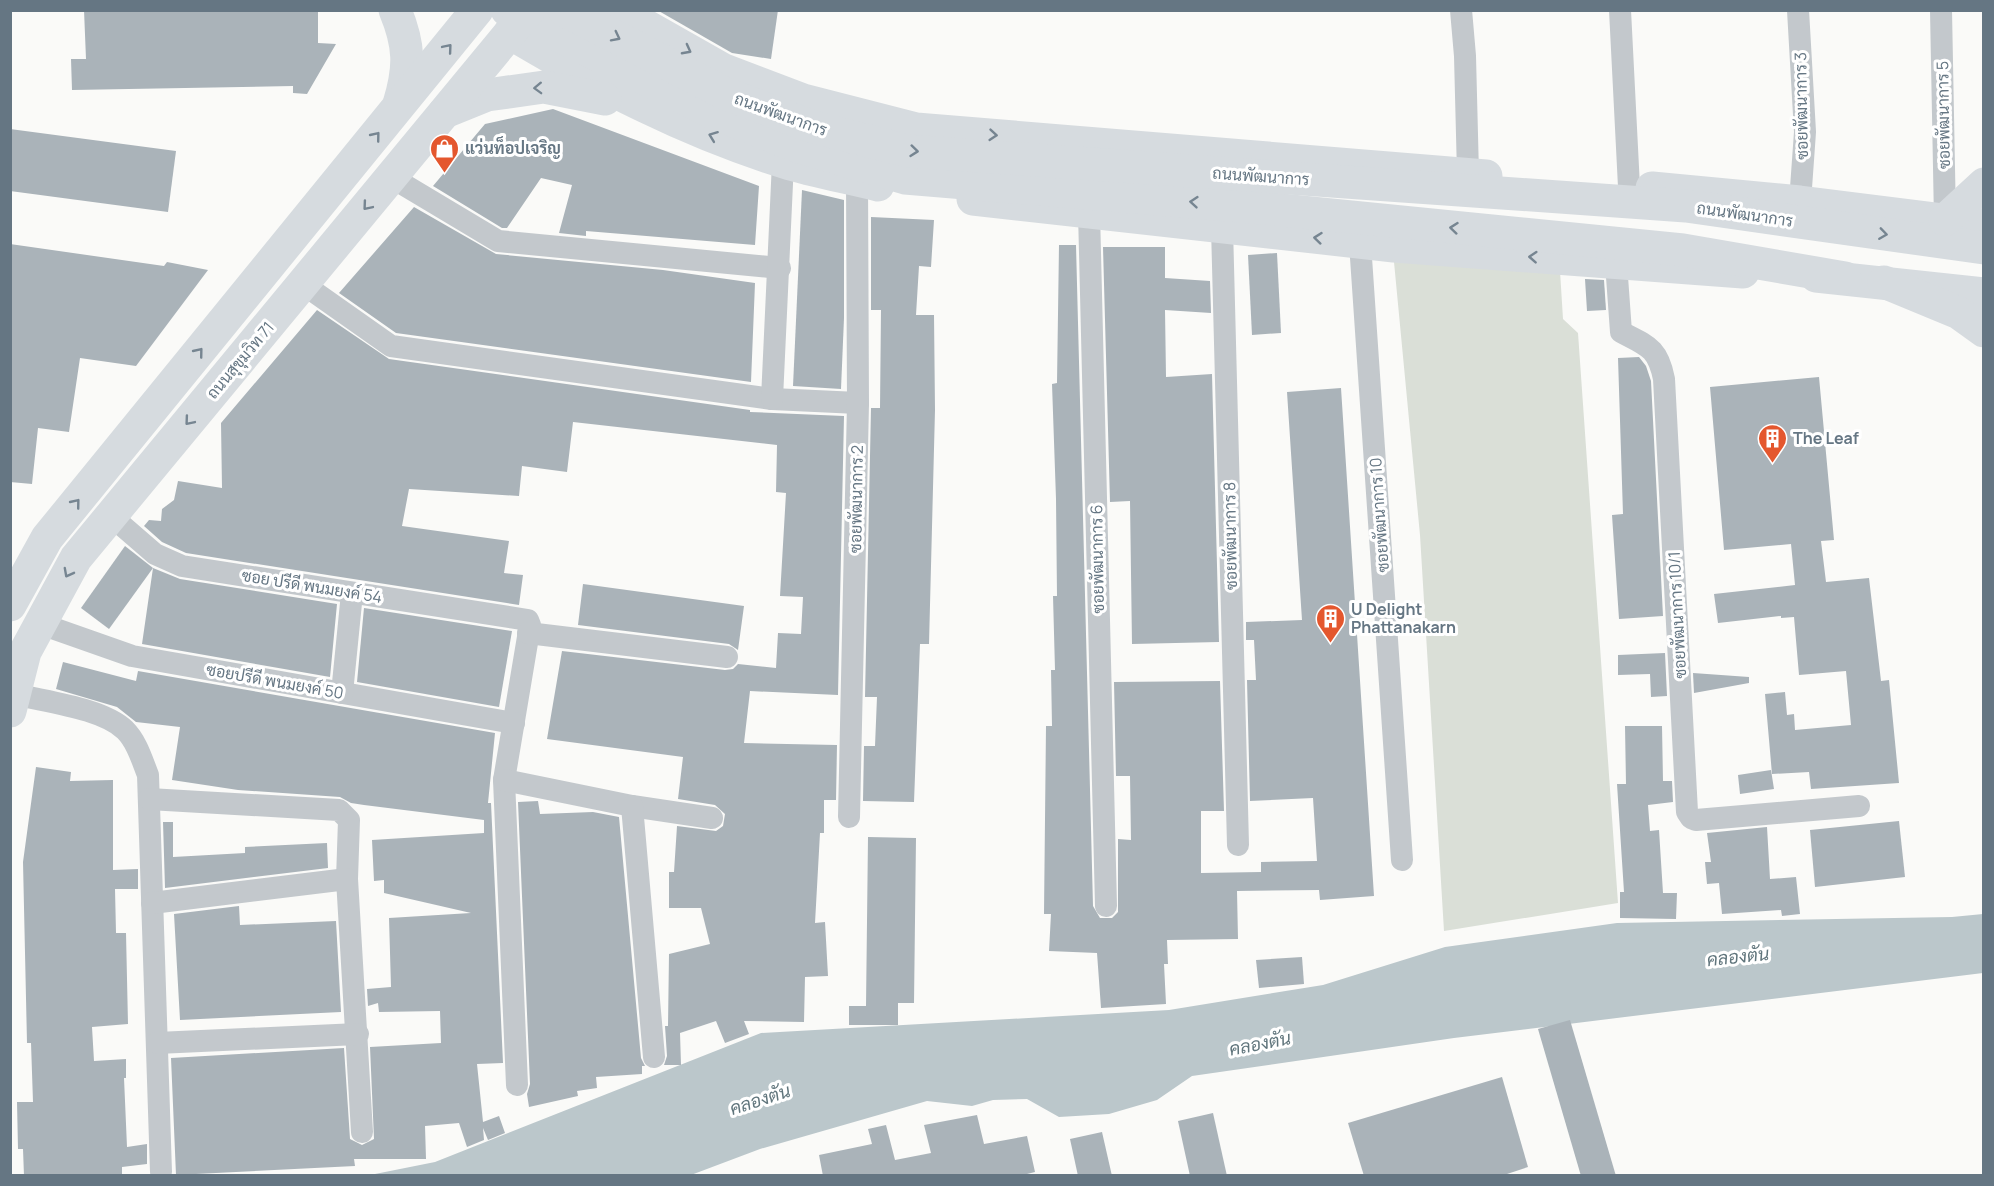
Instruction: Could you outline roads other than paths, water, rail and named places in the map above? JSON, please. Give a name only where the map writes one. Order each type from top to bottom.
[{"type":"main road","points":[[395,10],[405,33],[407,77],[397,109]]},
{"type":"main road","name":"ถนนพัฒนาการ","points":[[564,10],[724,93],[813,127],[908,152],[1686,206],[1983,248]]},
{"type":"main road","points":[[10,604],[47,538],[397,109],[473,12],[516,18]]},
{"type":"main road","name":"ถนนพัฒนาการ","points":[[627,14],[724,70],[803,100],[916,129],[1685,190],[1983,225]]},
{"type":"main road","name":"ถนนพัฒนาการ","points":[[516,18],[609,90],[656,111],[783,162],[904,191],[1360,243],[1845,278],[1983,294]]},
{"type":"main road","name":"ถนนพัฒนาการ","points":[[516,18],[711,112],[799,147],[905,177],[1252,207],[1683,250],[1845,278]]},
{"type":"main road","name":"ถนนสุขุมวิท 71","points":[[13,703],[26,652],[76,558],[445,112],[516,18]]},
{"type":"main road","points":[[445,112],[487,95],[544,87],[656,111]]},
{"type":"main road","points":[[862,181],[862,142],[867,132],[878,120]]},
{"type":"main road","points":[[1945,220],[1983,184]]},
{"type":"main road","points":[[1884,282],[1959,313],[1983,331]]},
{"type":"street","points":[[1461,10],[1465,56],[1468,174]]},
{"type":"street","points":[[1620,10],[1629,187]]},
{"type":"street","name":"ซอยพัฒนาการ 3","points":[[1798,10],[1805,132],[1800,202]]},
{"type":"street","name":"ซอยพัฒนาการ 5","points":[[1941,10],[1945,220]]},
{"type":"street","points":[[772,399],[780,268],[783,162]]},
{"type":"street","points":[[391,177],[498,241],[780,268]]},
{"type":"street","name":"ซอยพัฒนาการ 2","points":[[849,817],[862,181]]},
{"type":"street","name":"ซอยพัฒนาการ 6","points":[[1089,212],[1106,906]]},
{"type":"street","name":"ซอยพัฒนาการ 8","points":[[1222,227],[1238,845]]},
{"type":"street","name":"ซอยพัฒนาการ 10","points":[[1360,243],[1402,860]]},
{"type":"street","name":"ซอยพัฒนาการ 10/1","points":[[1616,263],[1621,332],[1650,347],[1660,359],[1664,379],[1687,812],[1690,818],[1696,820],[1859,806]]},
{"type":"street","points":[[303,284],[391,346],[772,399],[858,403]]},
{"type":"street","name":"ซอย ปรีดี พนมยงค์ 54","points":[[111,516],[155,554],[182,566],[352,593],[528,626],[728,657]]},
{"type":"street","points":[[342,693],[352,593]]},
{"type":"street","name":"ซอยปรีดี พนมยงค์ 50","points":[[41,624],[132,656],[514,723]]},
{"type":"street","points":[[517,1084],[504,780],[528,626]]},
{"type":"street","points":[[13,703],[111,718],[126,731],[139,750],[148,776],[161,1172]]},
{"type":"street","points":[[504,780],[632,806],[712,818]]},
{"type":"street","points":[[149,799],[339,810],[350,820],[347,879],[358,1034],[362,1132]]},
{"type":"street","points":[[632,806],[654,1057]]},
{"type":"street","points":[[152,903],[334,883],[347,879]]},
{"type":"street","points":[[157,1043],[358,1034]]},
{"type":"water","name":"คลองตัน","points":[[1983,914],[1983,973],[1454,1038],[1192,1076],[1157,1100],[1109,1114],[1059,1117],[1027,1099],[993,1100],[972,1106],[927,1101],[760,1149],[691,1175],[365,1176],[435,1162],[761,1033],[1169,1010],[1323,985],[1445,947],[1617,923],[1952,917]]},
{"type":"place","name":"แว่นท็อปเจริญ","points":[[444,174]]},
{"type":"place","name":"The Leaf","points":[[1772,464]]},
{"type":"place","name":"U Delight Phattanakarn","points":[[1330,644]]}]
